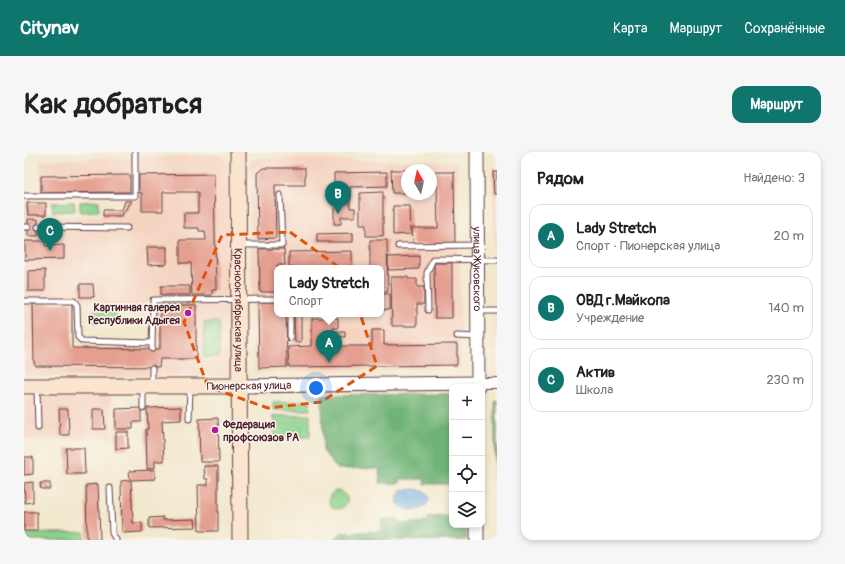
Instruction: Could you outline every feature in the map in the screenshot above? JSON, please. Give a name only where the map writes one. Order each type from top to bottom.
[{"type":"main road","name":"Краснооктябрьская улица","points":[[238,152],[240,540]]},
{"type":"main road","name":"Пионерская улица","points":[[30,386],[239,386]]},
{"type":"street","name":"улица Жуковского","points":[[477,152],[478,384]]},
{"type":"street","name":"Пионерская улица","points":[[485,384],[497,383]]},
{"type":"street","name":"Пионерская улица","points":[[239,386],[449,385]]},
{"type":"street","points":[[477,528],[477,540]]},
{"type":"lane","points":[[24,196],[135,196],[135,152]]},
{"type":"lane","points":[[239,245],[282,245],[280,194]]},
{"type":"lane","points":[[38,227],[127,228]]},
{"type":"lane","points":[[398,246],[478,245]]},
{"type":"lane","points":[[428,310],[427,273],[433,259],[497,260]]},
{"type":"lane","points":[[152,349],[153,300],[200,301],[274,299]]},
{"type":"lane","points":[[24,301],[74,300],[77,305],[78,337],[82,341],[152,343]]},
{"type":"lane","points":[[478,312],[497,311]]},
{"type":"lane","points":[[290,317],[290,338]]},
{"type":"lane","points":[[457,336],[478,337]]},
{"type":"lane","points":[[143,408],[152,368]]},
{"type":"lane","points":[[30,386],[38,428]]},
{"type":"lane","points":[[189,419],[190,386]]},
{"type":"lane","points":[[110,488],[112,533],[116,540]]},
{"type":"highlighted area","points":[[290,232],[347,273],[377,366],[321,402],[268,408],[208,387],[184,322],[222,235]]},
{"type":"shaded area","points":[[220,155],[228,163],[228,296],[151,297],[141,309],[98,309],[98,300],[84,301],[80,297],[24,297],[24,203],[46,203],[46,215],[52,217],[121,216],[139,193],[139,175],[41,176],[40,160]]},
{"type":"shaded area","points":[[256,158],[458,162],[461,368],[255,372],[248,171],[250,162]]},
{"type":"shaded area","points":[[493,167],[497,167],[497,367],[496,367]]},
{"type":"shaded area","points":[[24,304],[33,304],[34,363],[37,366],[72,366],[72,348],[160,349],[160,359],[195,359],[196,305],[232,305],[232,364],[228,376],[24,377]]},
{"type":"shaded area","points":[[111,395],[112,438],[24,440],[24,396]]},
{"type":"green space","points":[[99,201],[99,211],[80,212],[80,202]]},
{"type":"green space","points":[[74,202],[75,211],[53,212],[52,203]]},
{"type":"green space","points":[[93,311],[116,312],[115,323],[93,322]]},
{"type":"green space","points":[[204,322],[219,322],[219,357],[204,357]]},
{"type":"green space","points":[[449,394],[449,484],[425,484],[424,479],[400,479],[400,483],[380,483],[379,468],[337,469],[323,451],[322,395]]},
{"type":"green space","points":[[495,400],[497,400],[497,483],[495,484]]},
{"type":"green space","points":[[310,401],[310,410],[273,410],[273,402]]},
{"type":"green space","points":[[310,415],[310,437],[274,438],[273,416]]},
{"type":"green space","points":[[335,491],[341,491],[347,497],[347,503],[341,508],[337,509],[332,506],[329,500],[330,495]]},
{"type":"green space","points":[[449,516],[449,528],[466,528],[466,540],[333,540],[341,533],[381,531],[382,519],[399,519],[399,524],[428,522],[428,517]]},
{"type":"green space","points":[[84,532],[84,540],[24,540],[24,534]]},
{"type":"water","points":[[413,489],[421,490],[428,496],[429,499],[427,504],[419,509],[405,509],[397,502],[398,495],[402,491]]},
{"type":"building","points":[[263,168],[305,168],[305,185],[275,185],[276,238],[258,239],[257,173]]},
{"type":"building","points":[[391,170],[401,170],[401,193],[392,193]]},
{"type":"building","points":[[387,172],[387,186],[350,187],[350,208],[355,208],[355,217],[341,217],[341,224],[334,224],[334,173]]},
{"type":"building","points":[[437,172],[454,172],[455,244],[413,244],[412,228],[438,228]]},
{"type":"building","points":[[493,172],[497,172],[497,194],[494,194]]},
{"type":"building","points":[[214,174],[216,290],[212,290],[212,295],[192,295],[191,263],[180,263],[180,240],[206,240],[205,231],[199,231],[199,228],[184,228],[184,213],[198,213],[198,192],[163,192],[163,211],[142,211],[142,193],[139,193],[139,175]]},
{"type":"building","points":[[130,175],[130,192],[41,193],[41,176]]},
{"type":"building","points":[[383,192],[383,236],[366,236],[366,225],[360,225],[360,193]]},
{"type":"building","points":[[125,201],[132,201],[121,216],[103,216],[103,210],[122,210]]},
{"type":"building","points":[[27,203],[46,203],[46,215],[28,215]]},
{"type":"building","points":[[393,206],[410,206],[411,234],[393,235]]},
{"type":"building","points":[[28,219],[38,219],[38,236],[28,236]]},
{"type":"building","points":[[353,233],[353,242],[317,242],[317,234]]},
{"type":"building","points":[[370,240],[387,240],[388,292],[384,292],[384,265],[370,265]]},
{"type":"building","points":[[25,241],[45,241],[45,246],[64,245],[64,259],[25,260]]},
{"type":"building","points":[[147,247],[167,247],[167,264],[148,265]]},
{"type":"building","points":[[259,249],[284,249],[285,265],[274,265],[274,292],[260,292]]},
{"type":"building","points":[[352,251],[352,265],[289,265],[289,252]]},
{"type":"building","points":[[419,256],[419,269],[388,270],[388,257]]},
{"type":"building","points":[[434,263],[452,263],[452,318],[435,318]]},
{"type":"building","points":[[45,270],[45,291],[28,291],[28,271]]},
{"type":"building","points":[[391,277],[408,277],[408,279],[417,279],[417,287],[424,287],[424,304],[417,304],[417,326],[392,326]]},
{"type":"building","points":[[80,284],[93,284],[94,297],[80,297]]},
{"type":"building","points":[[161,286],[190,286],[190,295],[161,295]]},
{"type":"building","points":[[384,294],[390,294],[390,310],[384,310]]},
{"type":"building","points":[[72,302],[72,348],[160,349],[160,305],[196,305],[196,359],[160,359],[159,367],[36,366],[34,363],[33,304]]},
{"type":"building","points":[[258,302],[274,302],[274,317],[286,317],[287,367],[259,368]]},
{"type":"building","points":[[294,317],[301,317],[301,342],[295,342]]},
{"type":"building","points":[[312,318],[338,318],[338,328],[333,328],[333,331],[345,331],[345,337],[338,337],[338,346],[372,346],[372,330],[384,330],[384,345],[457,344],[457,365],[289,367],[288,347],[312,346]]},
{"type":"building","points":[[181,407],[181,420],[162,421],[164,461],[155,461],[155,468],[147,469],[147,408]]},
{"type":"building","points":[[141,408],[141,422],[133,422],[133,429],[116,429],[116,409]]},
{"type":"building","points":[[59,409],[68,409],[69,435],[60,435]]},
{"type":"building","points":[[93,409],[104,409],[105,429],[93,429]]},
{"type":"building","points":[[218,418],[219,462],[200,462],[199,419]]},
{"type":"building","points":[[116,432],[128,432],[128,448],[116,449]]},
{"type":"building","points":[[66,448],[84,448],[85,474],[67,474]]},
{"type":"building","points":[[24,457],[33,457],[33,474],[24,475]]},
{"type":"building","points":[[204,466],[218,466],[218,531],[199,531],[198,485],[208,485],[208,479],[205,479]]},
{"type":"building","points":[[155,470],[155,479],[131,480],[133,523],[142,523],[142,532],[122,533],[121,481],[130,480],[129,471]]},
{"type":"building","points":[[33,482],[33,502],[25,503],[24,483]]},
{"type":"building","points":[[40,483],[50,483],[50,489],[41,489]]},
{"type":"building","points":[[98,484],[100,540],[87,540],[86,485]]},
{"type":"building","points":[[24,512],[37,512],[37,531],[24,531]]},
{"type":"building","points":[[163,517],[163,520],[195,519],[196,527],[149,528],[149,518]]},
{"type":"place","name":"ОВД г.Майкопа","points":[[338,214]]},
{"type":"place","name":"Актив","points":[[50,251]]},
{"type":"place","name":"Картинная галерея Республики Адыгея","points":[[188,313]]},
{"type":"place","name":"Lady Stretch","points":[[329,363]]},
{"type":"place","name":"Федерация профсоюзов РА","points":[[215,430]]}]
